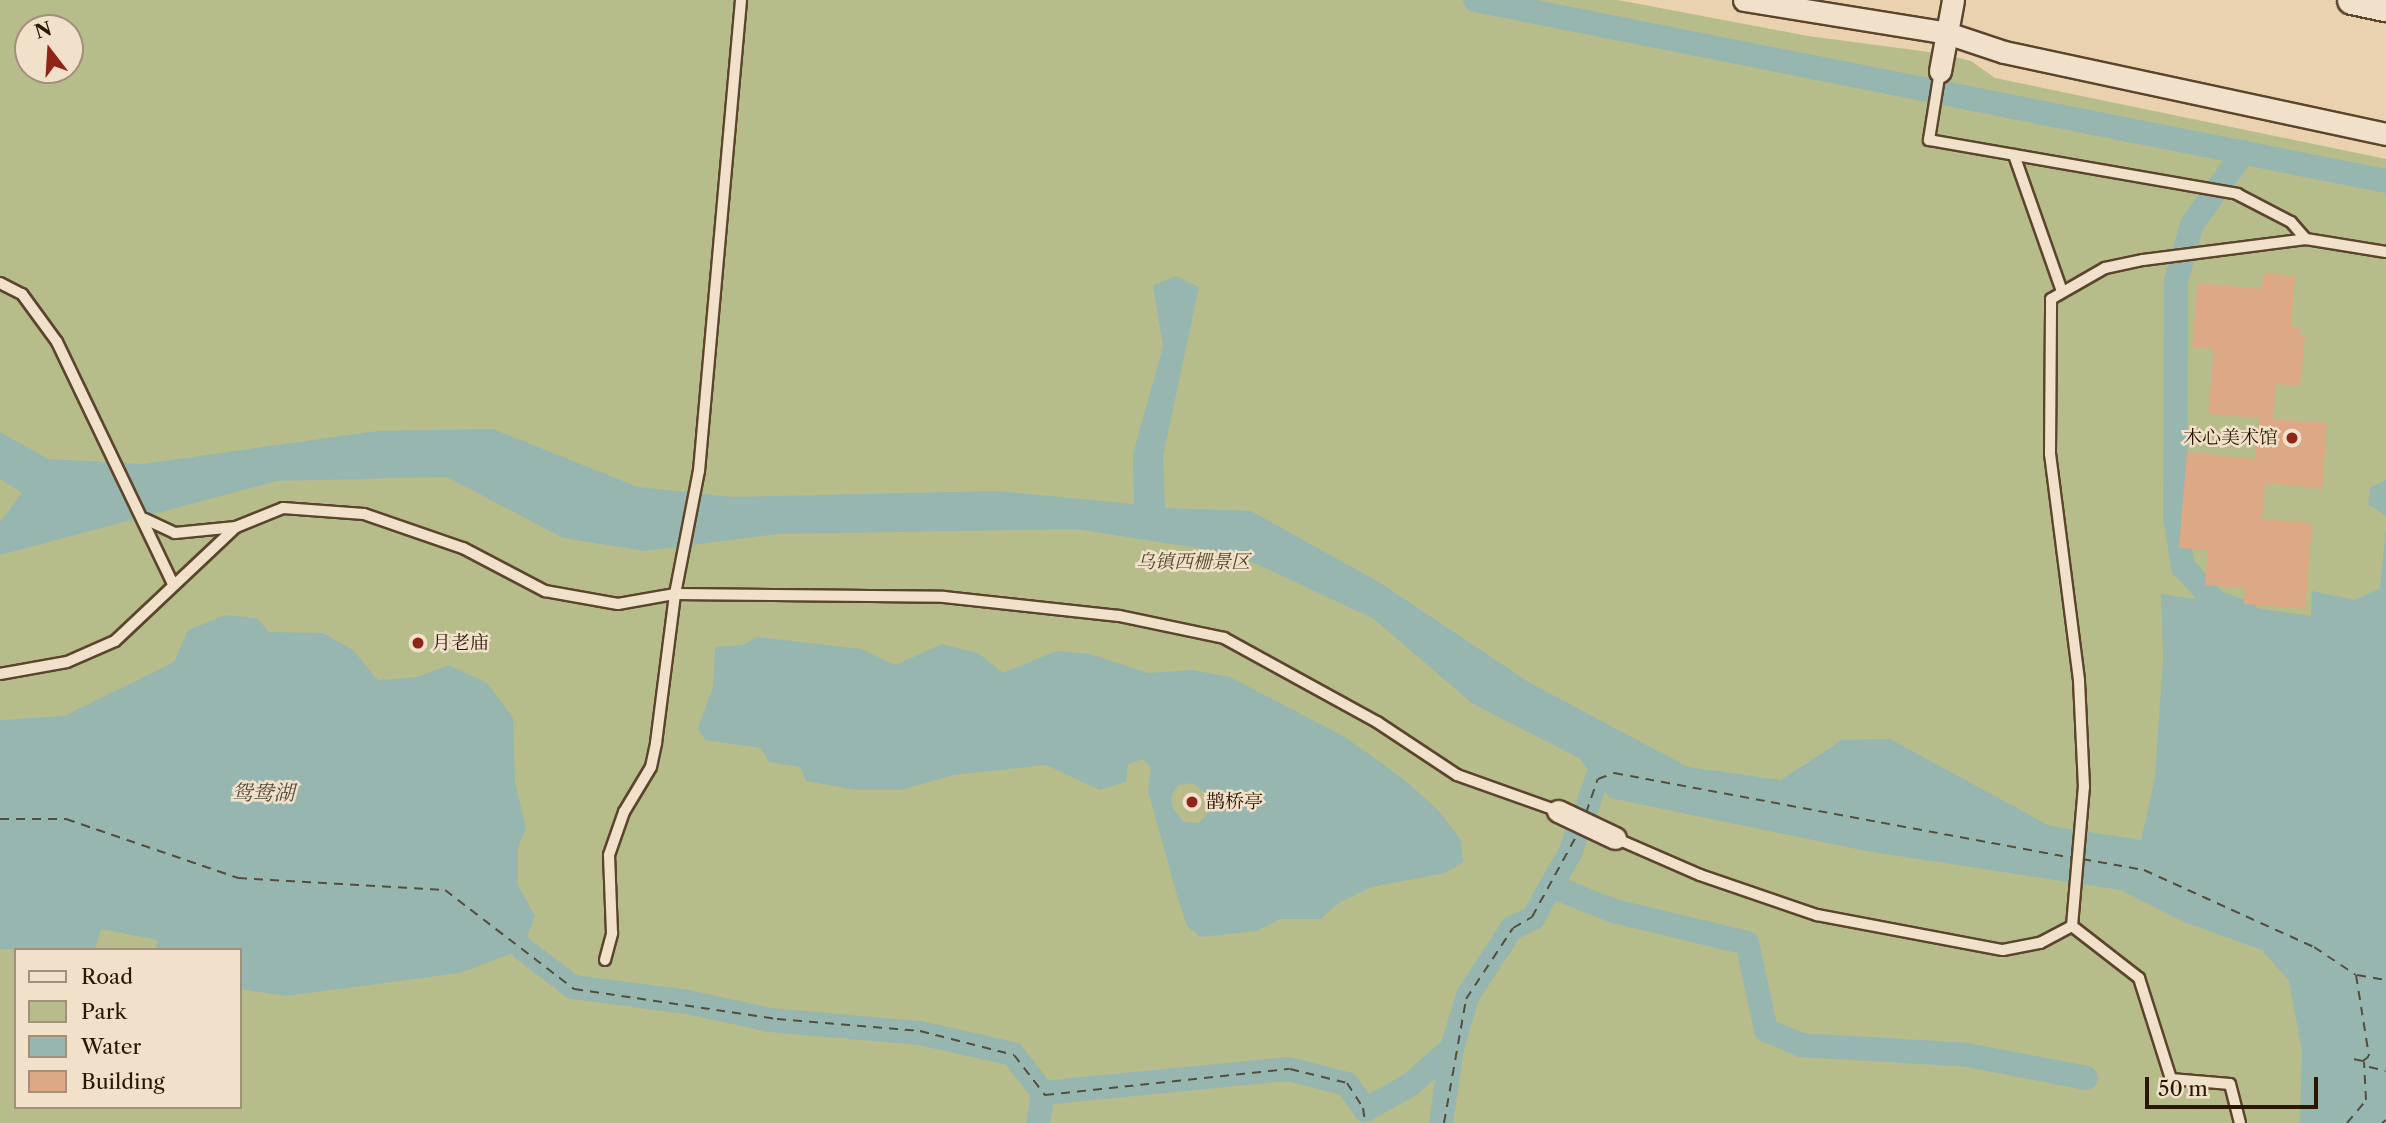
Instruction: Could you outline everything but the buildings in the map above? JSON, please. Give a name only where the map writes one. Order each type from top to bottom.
[{"type":"street","points":[[1744,0],[1781,3],[1947,33],[2004,52],[2386,134]]},
{"type":"street","points":[[1940,71],[1953,0]]},
{"type":"street","points":[[2352,0],[2386,7]]},
{"type":"street","points":[[1558,811],[1615,838]]},
{"type":"lane","points":[[604,960],[612,933],[609,855],[624,812],[651,767],[662,721],[675,594],[699,471],[741,0]]},
{"type":"lane","points":[[1940,71],[1929,140],[2237,194],[2291,222],[2306,239]]},
{"type":"lane","points":[[2014,155],[2062,291]]},
{"type":"lane","points":[[2072,926],[2085,820],[2079,680],[2050,454],[2051,299],[2105,268],[2143,260],[2306,239],[2386,252]]},
{"type":"lane","points":[[0,283],[22,294],[39,313],[108,443],[173,584]]},
{"type":"lane","points":[[145,519],[176,533],[236,527],[283,508],[364,514],[463,548],[545,591],[618,604],[675,594],[944,597],[1119,616],[1224,638],[1377,722],[1457,775],[1558,811]]},
{"type":"lane","points":[[0,674],[67,662],[115,640],[236,527]]},
{"type":"lane","points":[[1615,838],[1700,875],[1817,915],[2003,950],[2040,943],[2072,926]]},
{"type":"lane","points":[[2072,926],[2139,978],[2171,1079],[2230,1084],[2240,1123]]},
{"type":"green space","name":"乌镇西栅景区","points":[[0,0],[1618,0],[1808,36],[1944,54],[1971,61],[1995,78],[2386,159],[2386,1123],[0,1123]]},
{"type":"water","points":[[1176,276],[1199,287],[1163,456],[1165,508],[1251,511],[1379,582],[1530,683],[1688,767],[1781,780],[1842,740],[1890,739],[2050,826],[2141,840],[2155,777],[2163,659],[2161,594],[2311,616],[2312,591],[2355,600],[2380,588],[2386,529],[2386,1123],[2300,1123],[2302,1052],[2289,981],[2262,950],[2184,922],[2121,890],[1866,851],[1610,798],[1579,758],[1473,704],[1374,619],[1235,554],[1076,529],[778,534],[645,551],[563,538],[447,477],[277,481],[0,555],[0,522],[22,493],[0,479],[0,432],[48,459],[143,464],[377,431],[493,429],[638,487],[733,497],[998,491],[1134,504],[1133,454],[1163,346],[1153,286]]},
{"type":"water","points":[[2386,480],[2386,516],[2368,504],[2370,488]]},
{"type":"water","name":"鸳鸯湖","points":[[226,615],[257,618],[269,632],[323,633],[353,650],[378,680],[418,677],[449,665],[487,683],[513,718],[515,782],[526,828],[518,847],[518,885],[535,916],[523,949],[460,973],[286,996],[242,989],[242,948],[156,948],[157,940],[101,929],[96,948],[0,949],[0,720],[64,716],[174,662],[188,630]]},
{"type":"water","points":[[758,637],[861,649],[895,665],[942,644],[978,653],[1003,673],[1056,651],[1090,654],[1148,673],[1192,670],[1230,677],[1345,737],[1406,781],[1438,810],[1461,840],[1463,862],[1445,873],[1371,887],[1339,903],[1320,919],[1281,919],[1257,931],[1200,937],[1187,926],[1178,899],[1148,791],[1151,768],[1143,759],[1128,764],[1126,782],[1100,790],[1046,765],[954,775],[900,790],[857,790],[806,781],[800,767],[769,762],[761,748],[705,740],[698,728],[713,687],[715,647],[742,645]],"holes":[[[1193,783],[1207,795],[1209,812],[1198,823],[1184,822],[1173,809],[1171,797],[1178,785]]]},
{"type":"waterway","points":[[1475,0],[2386,181]]},
{"type":"waterway","points":[[2244,152],[2192,224],[2176,281],[2175,515],[2183,567],[2216,602],[2247,614]]},
{"type":"waterway","points":[[1043,1093],[1288,1069],[1347,1084],[1365,1110],[1410,1085],[1452,1048],[1468,995],[1512,928],[1533,918],[1570,853],[1602,765]]},
{"type":"waterway","points":[[1551,886],[1614,911],[1747,943],[1766,1030],[1801,1045],[1967,1055],[2086,1078]]},
{"type":"waterway","points":[[523,949],[573,987],[687,1002],[770,1020],[920,1033],[1013,1054],[1043,1093],[1038,1123]]},
{"type":"waterway","points":[[1441,1123],[1452,1048]]},
{"type":"ferry route","points":[[1586,813],[1598,779],[1614,773],[2073,858]]},
{"type":"ferry route","points":[[0,819],[66,819],[238,878],[445,890],[574,989],[777,1019],[920,1031],[1014,1055],[1045,1095],[1290,1069],[1347,1083],[1363,1108],[1365,1123]]},
{"type":"ferry route","points":[[1444,1123],[1466,999],[1513,928],[1532,917],[1579,831]]},
{"type":"ferry route","points":[[2082,859],[2144,870],[2314,947],[2356,975],[2369,1056],[2363,1061],[2353,1059]]},
{"type":"ferry route","points":[[2357,975],[2386,980]]},
{"type":"ferry route","points":[[2347,1123],[2366,1100],[2364,1062]]},
{"type":"ferry route","points":[[2369,1067],[2386,1071]]},
{"type":"ferry route","points":[[2382,1123],[2386,1120]]},
{"type":"place","name":"木心美术馆","points":[[2292,438]]},
{"type":"place","name":"月老庙","points":[[418,643]]},
{"type":"place","name":"鹊桥亭","points":[[1192,802]]}]
